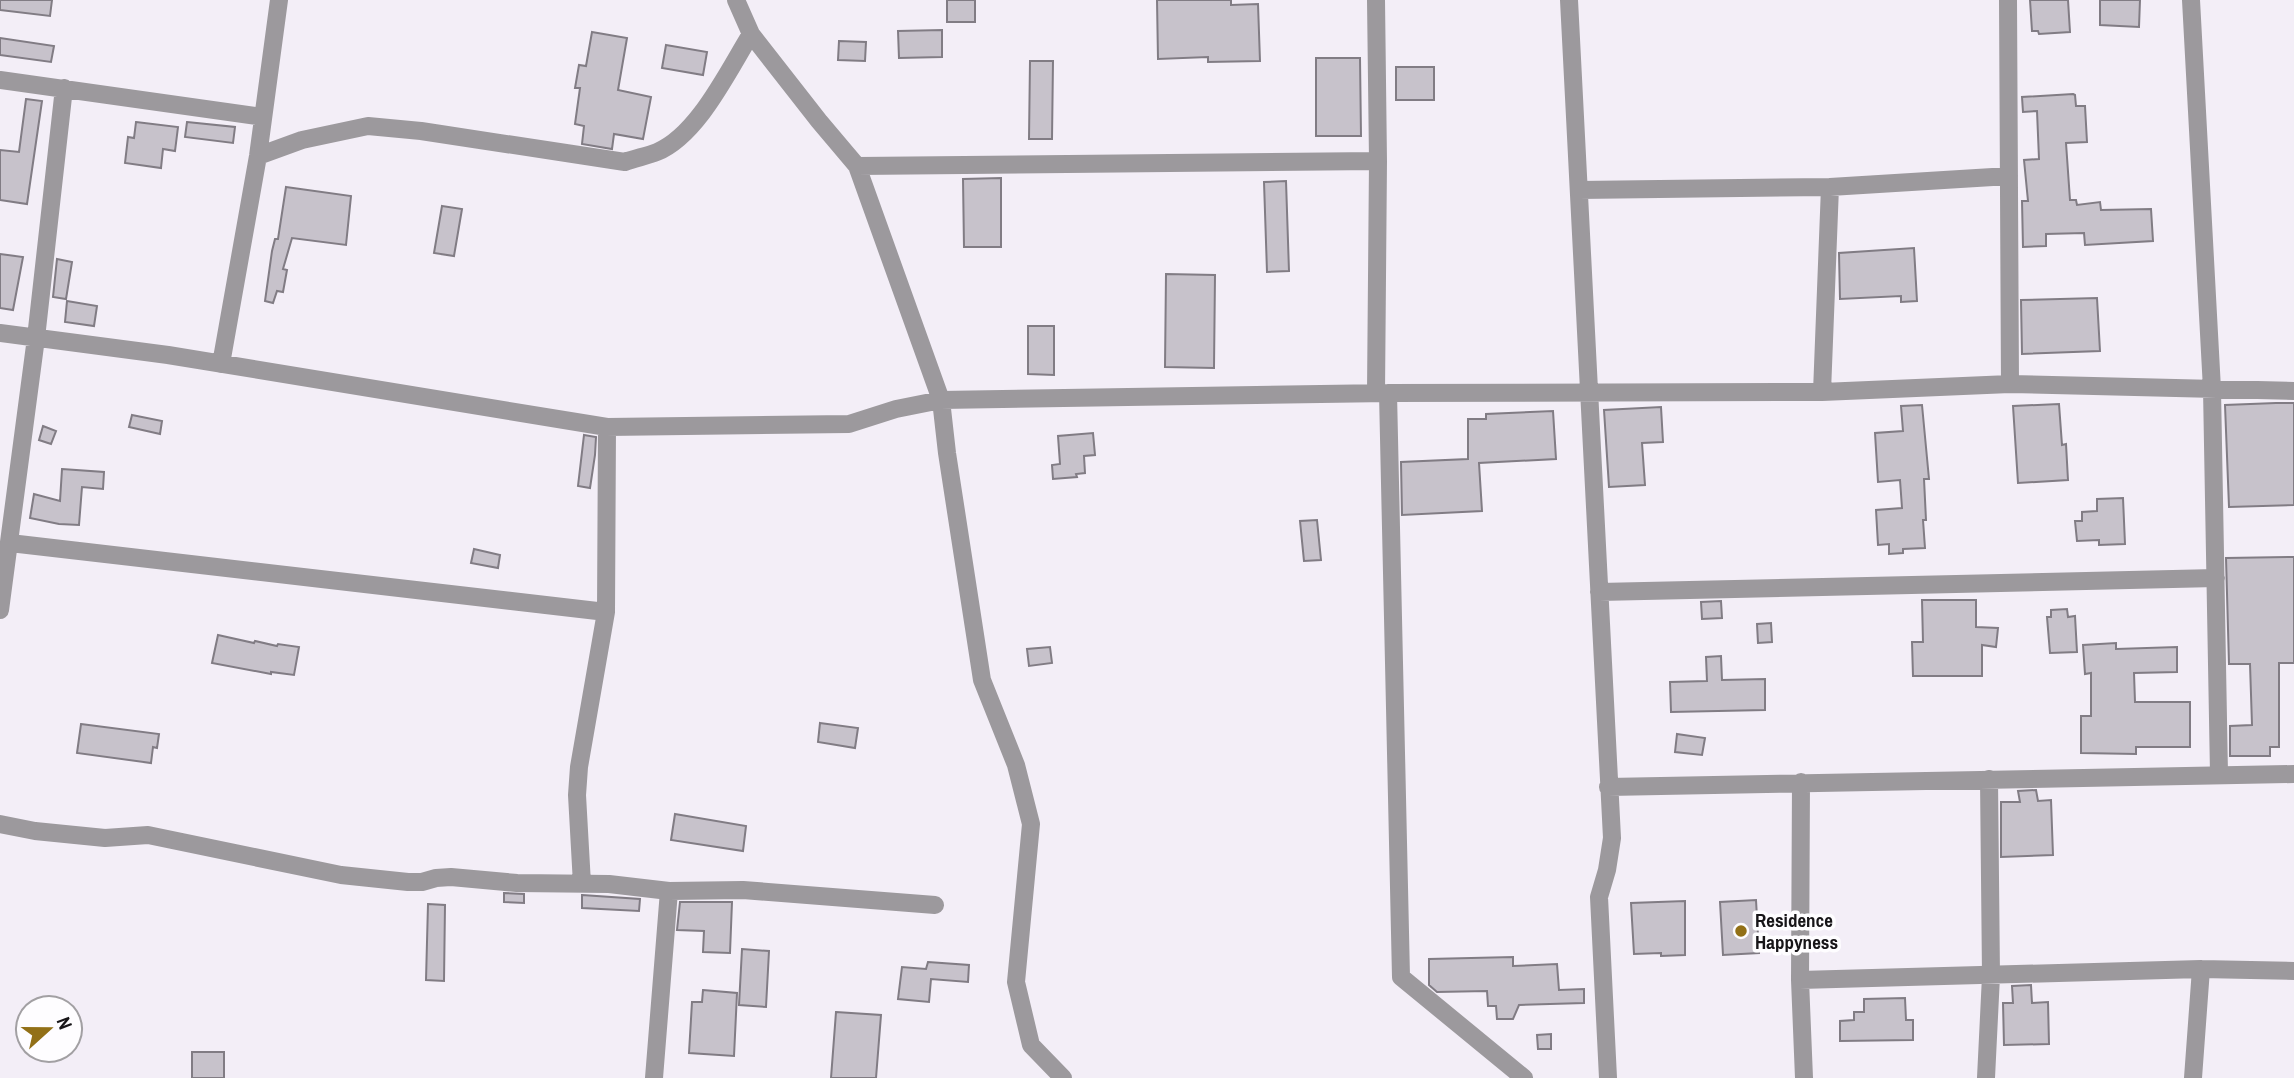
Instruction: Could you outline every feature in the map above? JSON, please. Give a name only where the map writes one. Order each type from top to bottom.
[{"type":"street","points":[[221,364],[258,156],[279,0]]},
{"type":"street","points":[[736,0],[751,34],[857,166],[941,400],[982,680],[1016,765],[1031,824],[1016,982],[1031,1045],[1063,1078]]},
{"type":"street","points":[[1376,0],[1382,393],[1401,977],[1524,1078]]},
{"type":"street","points":[[1569,0],[1612,838],[1599,897],[1608,1078]]},
{"type":"street","points":[[2008,0],[2010,384]]},
{"type":"street","points":[[2191,0],[2212,389],[2220,774]]},
{"type":"street","points":[[258,156],[302,141],[368,126],[421,131],[625,162],[657,152],[685,134],[716,91],[751,34]]},
{"type":"street","points":[[0,80],[263,117]]},
{"type":"street","points":[[0,610],[36,338],[64,88]]},
{"type":"street","points":[[857,166],[1378,161]]},
{"type":"street","points":[[1579,190],[1830,187],[2009,176]]},
{"type":"street","points":[[1822,391],[1830,187]]},
{"type":"street","points":[[0,333],[221,364],[607,427],[849,424],[896,409],[941,400],[1382,393],[1822,391],[2010,384],[2294,391]]},
{"type":"street","points":[[582,884],[577,795],[579,767],[606,611],[607,427]]},
{"type":"street","points":[[10,543],[606,611]]},
{"type":"street","points":[[1599,592],[2216,578]]},
{"type":"street","points":[[1608,787],[2294,774]]},
{"type":"street","points":[[1986,1078],[1991,976],[1989,779]]},
{"type":"street","points":[[1801,782],[1800,980],[1804,1078]]},
{"type":"street","points":[[0,824],[35,831],[105,838],[148,835],[341,875],[408,882],[451,877],[517,883],[631,885],[669,891],[743,890],[935,905]]},
{"type":"street","points":[[654,1078],[669,891]]},
{"type":"street","points":[[1800,980],[2200,969],[2294,971]]},
{"type":"street","points":[[2193,1078],[2200,969]]},
{"type":"building","points":[[0,0],[52,0],[50,16],[0,10]]},
{"type":"building","points":[[947,0],[975,0],[975,22],[947,22]]},
{"type":"building","points":[[1157,0],[1231,0],[1231,5],[1258,4],[1260,61],[1208,62],[1208,57],[1158,59]]},
{"type":"building","points":[[2030,0],[2068,0],[2070,32],[2039,34],[2038,31],[2032,31]]},
{"type":"building","points":[[2100,0],[2140,0],[2139,27],[2100,25]]},
{"type":"building","points":[[942,30],[942,57],[899,58],[898,31]]},
{"type":"building","points":[[592,32],[627,38],[618,90],[651,97],[643,139],[614,134],[612,149],[582,144],[584,126],[575,124],[580,88],[575,88],[579,65],[586,66]]},
{"type":"building","points":[[0,38],[54,46],[51,62],[0,55]]},
{"type":"building","points":[[839,41],[866,42],[865,61],[838,60]]},
{"type":"building","points":[[666,45],[707,52],[703,75],[662,68]]},
{"type":"building","points":[[1316,58],[1360,58],[1361,136],[1316,136]]},
{"type":"building","points":[[1030,61],[1053,61],[1052,139],[1029,139]]},
{"type":"building","points":[[1396,67],[1434,67],[1434,100],[1396,100]]},
{"type":"building","points":[[2073,94],[2076,106],[2085,106],[2087,142],[2066,143],[2070,200],[2076,200],[2077,205],[2100,202],[2101,210],[2151,209],[2153,241],[2085,245],[2084,233],[2046,234],[2046,246],[2023,247],[2022,201],[2028,201],[2024,160],[2039,159],[2037,111],[2023,112],[2022,97]]},
{"type":"building","points":[[26,99],[42,101],[27,204],[0,200],[0,150],[19,152]]},
{"type":"building","points":[[136,122],[178,127],[175,151],[163,149],[161,168],[125,163],[128,137],[134,138]]},
{"type":"building","points":[[187,122],[235,127],[233,143],[185,137]]},
{"type":"building","points":[[1001,178],[1001,247],[964,247],[963,179]]},
{"type":"building","points":[[1286,181],[1289,271],[1267,272],[1264,182]]},
{"type":"building","points":[[286,187],[351,196],[346,245],[292,238],[283,269],[287,270],[283,292],[277,291],[273,303],[265,301],[272,251],[275,239],[278,239]]},
{"type":"building","points":[[442,206],[462,209],[454,256],[434,253]]},
{"type":"building","points":[[1914,248],[1917,301],[1901,302],[1901,296],[1840,299],[1839,253]]},
{"type":"building","points":[[0,254],[23,257],[13,310],[0,308]]},
{"type":"building","points":[[57,259],[72,262],[66,299],[53,297]]},
{"type":"building","points":[[1166,274],[1215,275],[1214,368],[1165,367]]},
{"type":"building","points":[[2097,298],[2100,351],[2022,354],[2021,300]]},
{"type":"building","points":[[67,301],[97,306],[94,326],[65,322]]},
{"type":"building","points":[[1028,326],[1054,326],[1054,375],[1028,374]]},
{"type":"building","points":[[2294,403],[2294,505],[2229,507],[2225,405]]},
{"type":"building","points":[[2059,404],[2062,445],[2066,444],[2068,480],[2018,483],[2013,406]]},
{"type":"building","points":[[1922,405],[1929,479],[1924,479],[1925,548],[1903,549],[1903,553],[1889,554],[1889,544],[1878,545],[1876,510],[1902,508],[1900,480],[1878,482],[1875,433],[1903,431],[1901,406]]},
{"type":"building","points":[[1661,407],[1663,442],[1642,443],[1645,485],[1609,487],[1604,410]]},
{"type":"building","points":[[1553,411],[1556,459],[1479,463],[1482,511],[1402,515],[1401,462],[1468,459],[1468,419],[1486,419],[1486,414]]},
{"type":"building","points":[[132,415],[162,421],[160,434],[129,427]]},
{"type":"building","points":[[43,426],[56,431],[51,444],[39,440]]},
{"type":"building","points":[[1093,433],[1095,455],[1084,456],[1085,473],[1076,474],[1077,477],[1053,479],[1052,465],[1060,464],[1058,436]]},
{"type":"building","points":[[584,435],[596,437],[590,488],[578,486]]},
{"type":"building","points":[[62,469],[104,472],[103,489],[82,487],[79,525],[30,518],[34,494],[60,501]]},
{"type":"building","points":[[2123,498],[2125,544],[2099,545],[2099,540],[2077,541],[2075,521],[2082,521],[2082,512],[2097,511],[2097,499]]},
{"type":"building","points":[[1317,520],[1321,560],[1304,561],[1300,521]]},
{"type":"building","points":[[474,549],[500,555],[498,568],[471,563]]},
{"type":"building","points":[[2294,557],[2294,663],[2279,663],[2279,747],[2270,747],[2270,756],[2230,756],[2230,726],[2252,725],[2250,664],[2229,664],[2226,558]]},
{"type":"building","points":[[1922,600],[1976,600],[1976,627],[1998,628],[1996,647],[1982,645],[1982,676],[1913,676],[1912,642],[1923,642]]},
{"type":"building","points":[[1721,601],[1722,618],[1702,619],[1701,602]]},
{"type":"building","points":[[2067,609],[2068,617],[2075,616],[2077,652],[2050,653],[2047,617],[2051,617],[2051,610]]},
{"type":"building","points":[[1771,623],[1772,642],[1758,643],[1757,624]]},
{"type":"building","points":[[218,635],[254,643],[299,647],[294,675],[271,674],[212,663]]},
{"type":"building","points":[[2116,643],[2116,649],[2177,647],[2177,672],[2134,673],[2135,702],[2190,702],[2190,747],[2136,747],[2136,754],[2081,753],[2081,716],[2091,716],[2091,673],[2085,674],[2083,645]]},
{"type":"building","points":[[1050,647],[1052,663],[1029,666],[1027,649]]},
{"type":"building","points":[[1721,656],[1722,680],[1765,679],[1765,710],[1671,712],[1670,682],[1707,681],[1706,657]]},
{"type":"building","points":[[820,723],[858,728],[855,748],[818,742]]},
{"type":"building","points":[[81,724],[159,734],[157,748],[153,747],[151,763],[77,753]]},
{"type":"building","points":[[1677,734],[1705,738],[1702,755],[1675,752]]},
{"type":"building","points":[[2036,790],[2038,801],[2051,800],[2053,855],[2001,857],[2001,802],[2020,802],[2018,791]]},
{"type":"building","points":[[675,814],[746,826],[743,851],[671,840]]},
{"type":"building","points":[[504,893],[524,894],[524,903],[504,902]]},
{"type":"building","points":[[582,895],[640,899],[639,911],[582,908]]},
{"type":"building","points":[[1756,900],[1759,953],[1723,955],[1720,902]]},
{"type":"building","points":[[1685,901],[1685,955],[1634,954],[1631,903]]},
{"type":"building","points":[[680,902],[732,902],[730,953],[703,952],[704,931],[677,930]]},
{"type":"building","points":[[428,904],[445,905],[444,981],[426,980]]},
{"type":"building","points":[[742,949],[769,951],[766,1007],[739,1005]]},
{"type":"building","points":[[1513,957],[1513,966],[1557,964],[1559,990],[1584,989],[1584,1003],[1519,1005],[1513,1019],[1497,1019],[1496,1006],[1488,1006],[1487,991],[1437,992],[1429,985],[1429,959]]},
{"type":"building","points":[[928,962],[969,965],[968,982],[931,979],[929,1002],[898,999],[902,967],[926,969]]},
{"type":"building","points":[[2031,985],[2032,1003],[2048,1002],[2049,1044],[2004,1045],[2003,1003],[2013,1003],[2012,986]]},
{"type":"building","points":[[703,990],[737,993],[734,1056],[689,1053],[692,1002],[702,1002]]},
{"type":"building","points":[[1905,998],[1906,1020],[1913,1020],[1913,1040],[1840,1041],[1840,1021],[1854,1020],[1854,1012],[1864,1012],[1864,999]]},
{"type":"building","points":[[836,1012],[881,1015],[876,1078],[831,1078]]},
{"type":"building","points":[[1551,1034],[1551,1049],[1538,1049],[1537,1035]]},
{"type":"building","points":[[192,1052],[224,1052],[224,1078],[192,1078]]},
{"type":"place","name":"Residence Happyness","points":[[1741,931]]}]
